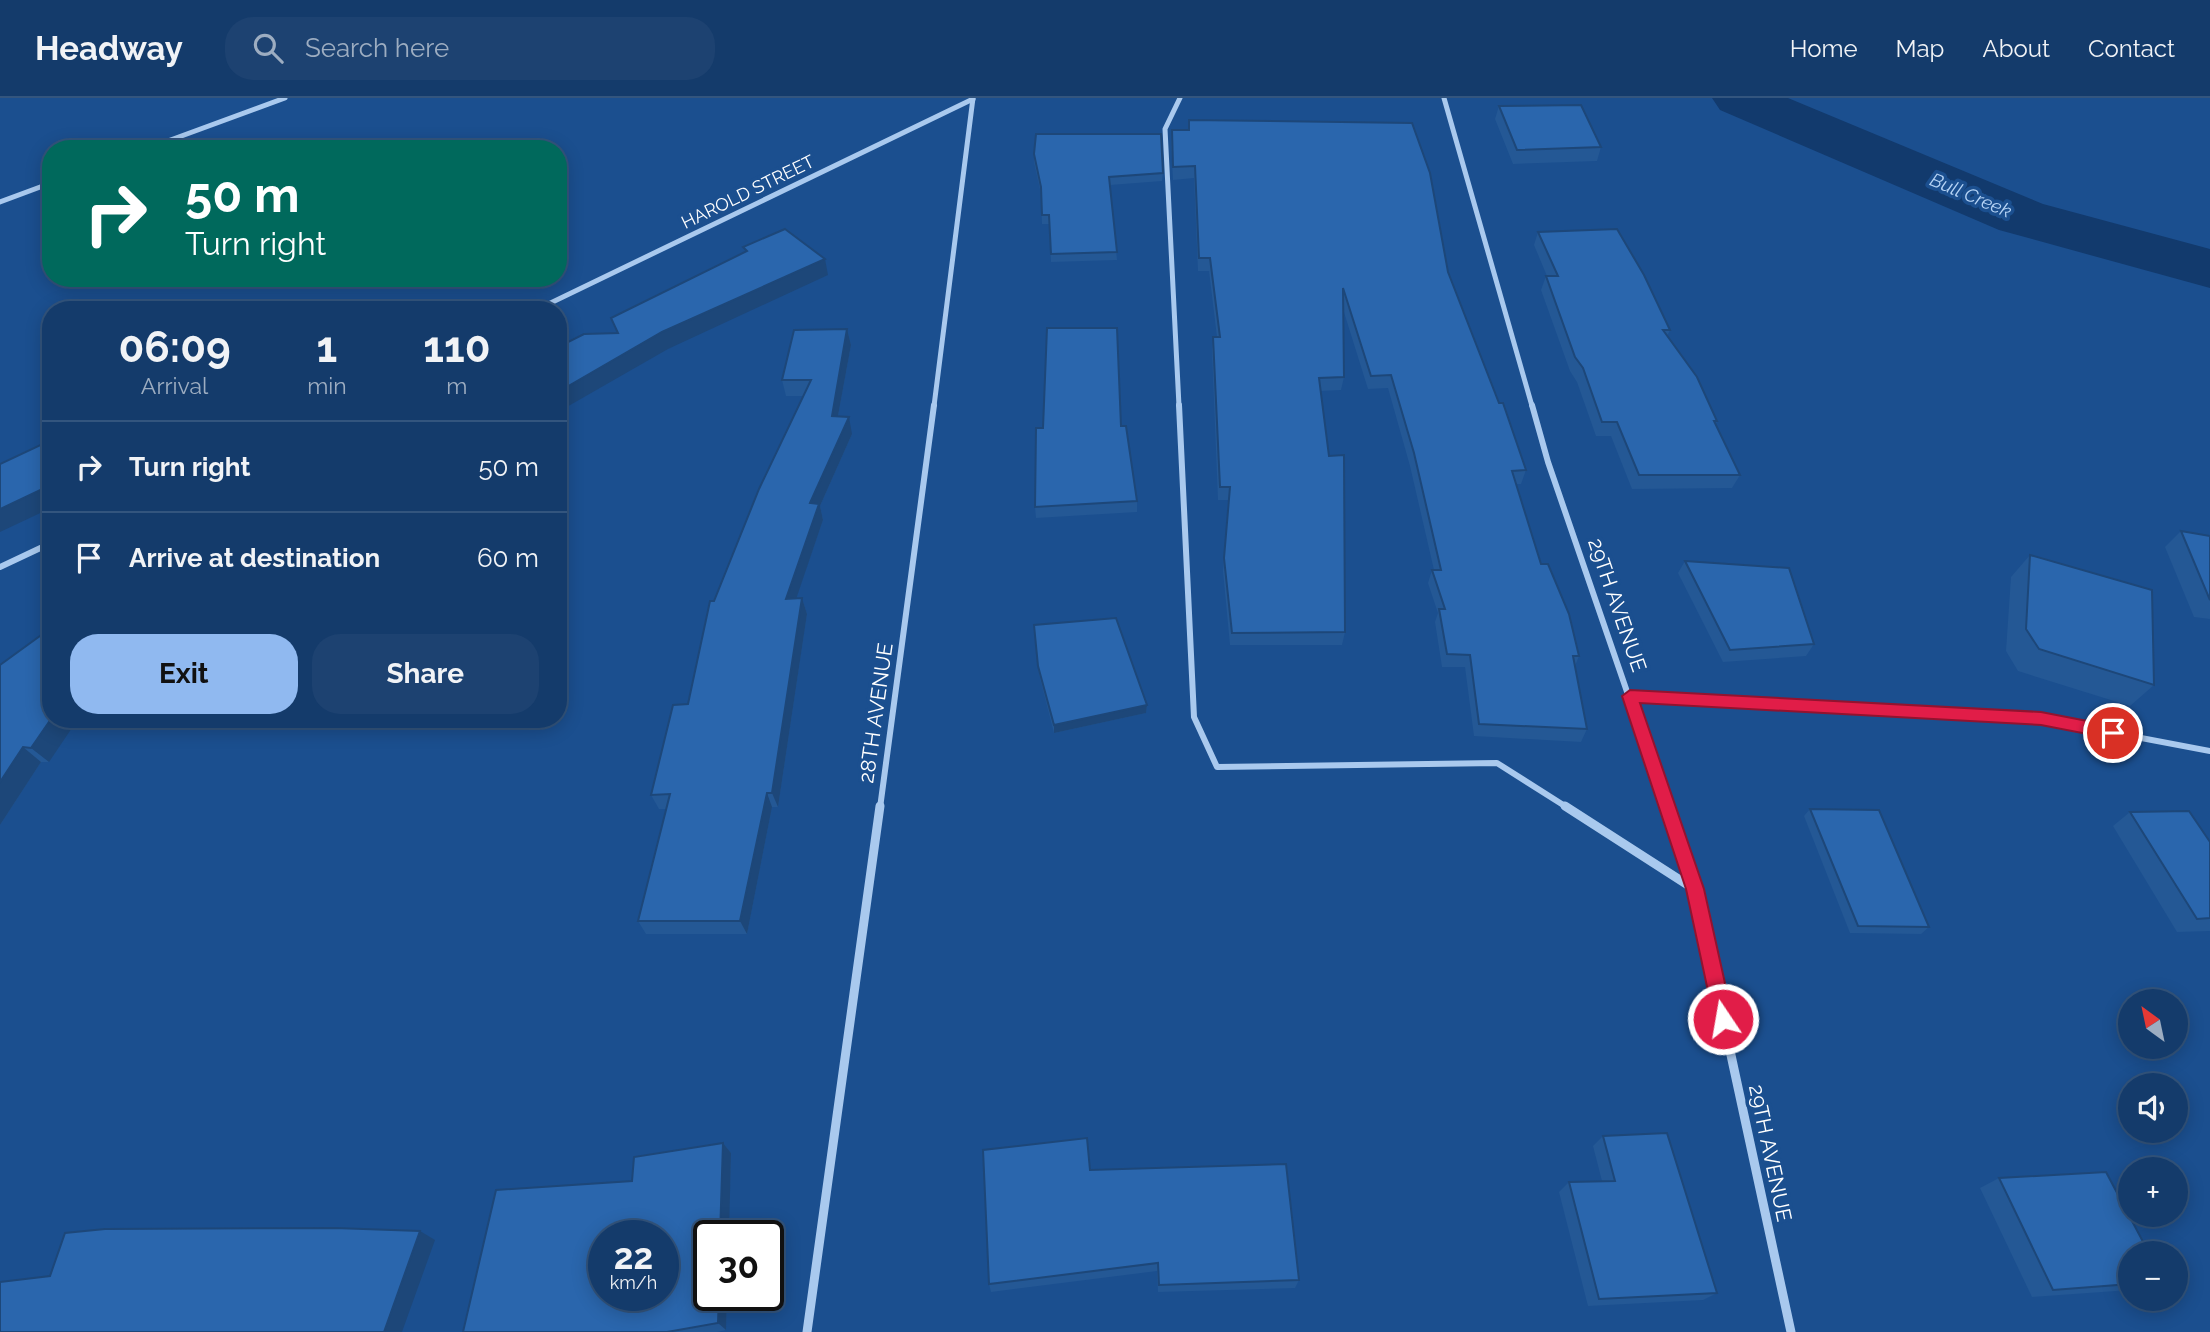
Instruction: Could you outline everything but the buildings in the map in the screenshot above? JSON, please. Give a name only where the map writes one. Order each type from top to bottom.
[{"type":"street","points":[[171,140],[285,98]]},
{"type":"street","points":[[1180,98],[1165,129],[1194,717],[1217,767],[1497,763],[1695,889]]},
{"type":"street","name":"29TH AVENUE","points":[[1444,98],[1548,462],[1695,889],[1791,1332]]},
{"type":"street","name":"HAROLD STREET","points":[[555,301],[973,99]]},
{"type":"street","name":"28TH AVENUE","points":[[807,1332],[916,552],[973,99]]},
{"type":"street","points":[[0,202],[42,186]]},
{"type":"street","points":[[0,567],[42,547]]},
{"type":"street","points":[[1630,696],[2041,719],[2210,751]]},
{"type":"waterway","name":"Bull Creek","points":[[1740,98],[2021,217],[2210,269]]},
{"type":"route","points":[[1723,1019],[1695,889],[1630,696],[2041,719],[2113,733]]}]
